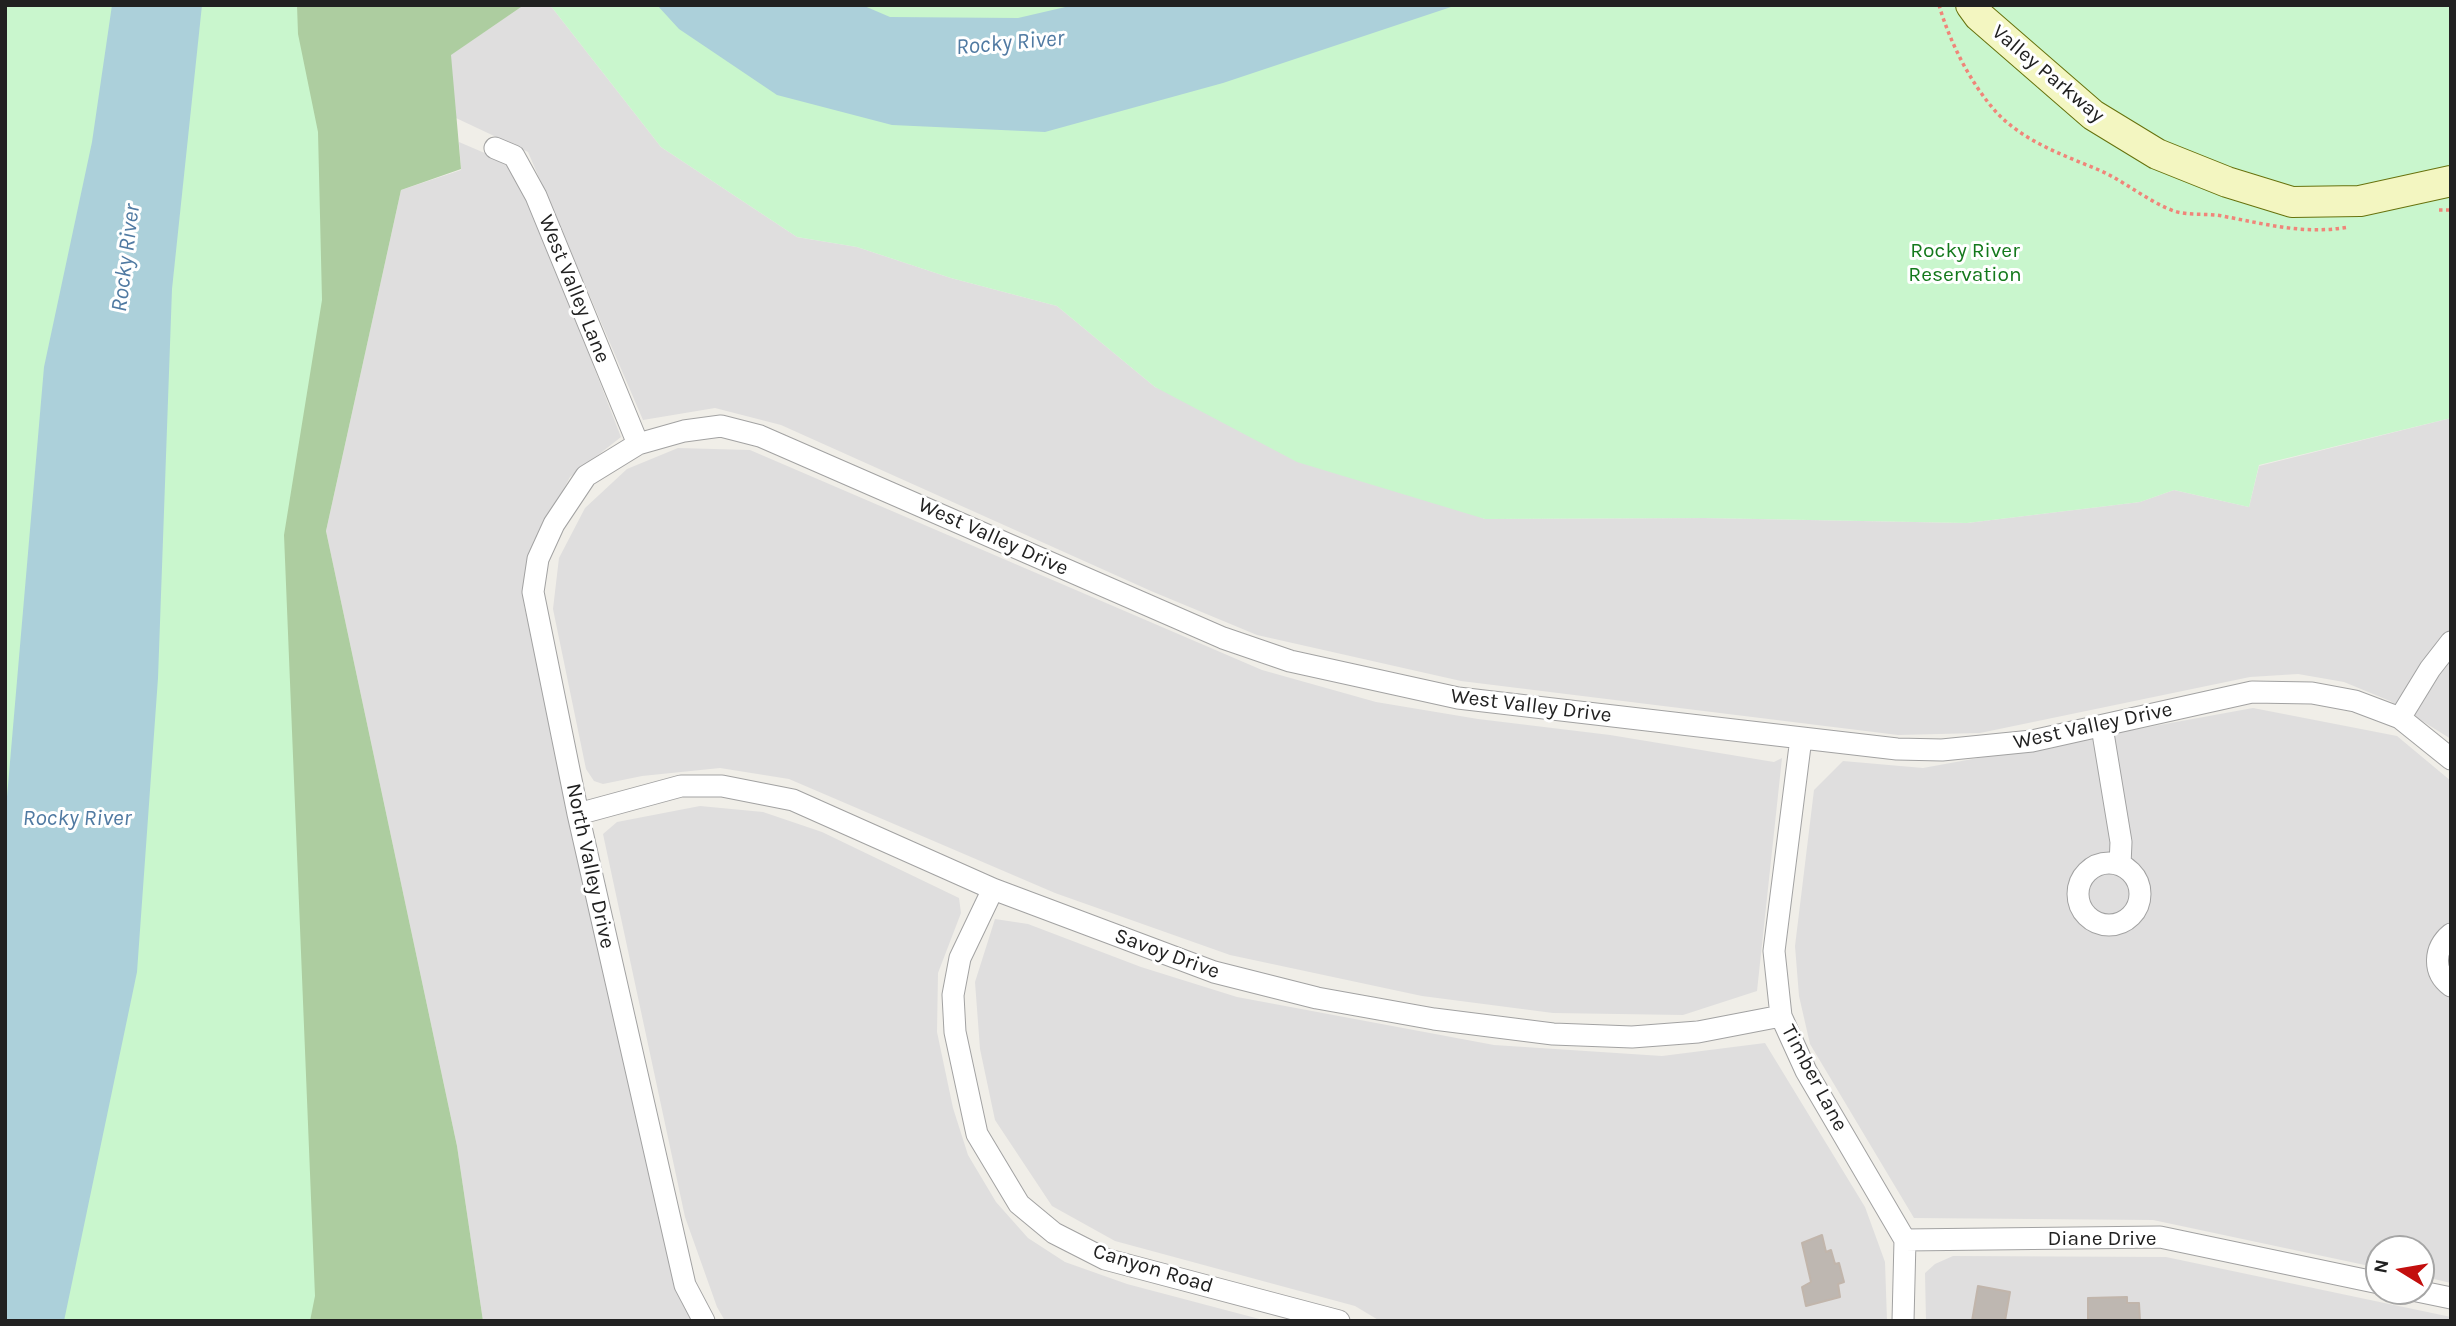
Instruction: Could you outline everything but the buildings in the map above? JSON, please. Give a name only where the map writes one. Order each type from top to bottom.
[{"type":"street","name":"Valley Parkway","points":[[1971,5],[1979,16],[2093,115],[2157,153],[2227,182],[2292,202],[2360,201],[2451,181]]},
{"type":"street","name":"West Valley Lane","points":[[495,148],[514,156],[536,197],[638,444]]},
{"type":"street","name":"West Valley Drive","points":[[638,444],[684,431],[721,426],[761,436],[1223,638],[1290,661],[1458,698],[1897,749],[1942,750],[2032,741],[2252,692],[2312,693],[2355,701],[2400,718],[2451,759]]},
{"type":"street","name":"North Valley Drive","points":[[638,444],[586,476],[554,524],[538,559],[533,592],[578,814],[685,1285],[704,1321]]},
{"type":"street","points":[[2400,718],[2430,668],[2451,642]]},
{"type":"street","points":[[2102,727],[2121,842],[2120,865]]},
{"type":"street","name":"Timber Lane","points":[[1801,738],[1774,951],[1781,1016],[1806,1071],[1905,1240]]},
{"type":"street","name":"Savoy Drive","points":[[578,814],[681,786],[722,786],[793,800],[993,889],[1214,972],[1317,998],[1434,1019],[1553,1034],[1632,1037],[1698,1032],[1781,1016]]},
{"type":"street","name":"Canyon Road","points":[[993,889],[960,958],[953,995],[955,1032],[977,1134],[1020,1204],[1054,1233],[1105,1259],[1339,1321]]},
{"type":"street","points":[[2451,934],[2442,943],[2437,964],[2440,974],[2451,986]]},
{"type":"street","name":"Diane Drive","points":[[1905,1240],[2160,1237],[2365,1280]]},
{"type":"street","points":[[1903,1321],[1905,1240]]},
{"type":"shaded area","points":[[524,5],[550,5],[661,147],[797,237],[857,247],[951,278],[1057,306],[1155,387],[1485,519],[1705,518],[1967,523],[2140,502],[2174,490],[2249,507],[2259,466],[2451,418],[2451,739],[2390,701],[2344,682],[2298,674],[2250,677],[1980,733],[1898,735],[1461,681],[1257,635],[1151,591],[781,425],[715,408],[643,420],[528,152],[456,118],[450,55]]},
{"type":"shaded area","points":[[459,142],[508,163],[530,202],[621,437],[570,477],[530,552],[524,605],[637,1116],[694,1321],[483,1321],[457,1146],[326,531],[401,190],[461,170]]},
{"type":"shaded area","points":[[678,448],[750,450],[1262,670],[1376,702],[1478,719],[1610,735],[1774,762],[1782,758],[1757,991],[1683,1015],[1553,1013],[1422,996],[1230,955],[1055,893],[789,779],[720,768],[642,776],[603,784],[594,781],[586,769],[553,609],[559,558],[585,508],[627,469]]},
{"type":"shaded area","points":[[2253,708],[2397,736],[2451,781],[2451,1283],[2435,1279],[2435,1235],[2365,1235],[2365,1265],[2153,1220],[1914,1218],[1810,1044],[1799,996],[1795,946],[1814,790],[1843,761],[1923,768]]},
{"type":"shaded area","points":[[700,806],[763,812],[822,832],[959,898],[961,913],[938,973],[937,1032],[953,1108],[968,1155],[996,1202],[1028,1238],[1065,1262],[1127,1284],[1267,1321],[725,1321],[717,1307],[685,1217],[603,834],[617,822]]},
{"type":"shaded area","points":[[995,919],[1028,924],[1141,967],[1237,997],[1494,1045],[1662,1056],[1765,1043],[1865,1207],[1885,1262],[1887,1321],[1380,1321],[1355,1306],[1115,1241],[1052,1206],[995,1120],[980,1049],[975,982]]},
{"type":"shaded area","points":[[1953,1256],[2166,1257],[2365,1299],[2365,1305],[2394,1305],[2451,1317],[2451,1321],[1926,1321],[1925,1273],[1935,1264]]},
{"type":"green space","points":[[5,5],[297,5],[298,34],[318,132],[322,300],[284,535],[315,1296],[310,1321],[5,1321]]},
{"type":"green space","points":[[202,5],[524,5],[451,55],[461,169],[401,190],[326,531],[457,1146],[483,1321],[64,1321]]},
{"type":"green space","name":"Rocky River Reservation","points":[[550,5],[2451,5],[2451,418],[2259,465],[2249,507],[2174,490],[2140,502],[1967,523],[1705,518],[1485,519],[1297,462],[1155,387],[1057,306],[951,278],[857,247],[797,237],[661,147]]},
{"type":"water","name":"Rocky River","points":[[112,5],[202,5],[172,289],[158,678],[137,972],[64,1321],[5,1321],[5,820],[44,367],[92,142]]},
{"type":"water","name":"Rocky River","points":[[657,5],[862,5],[890,17],[1018,18],[1074,5],[1457,5],[1223,83],[1045,132],[892,125],[777,95],[679,29]]}]
